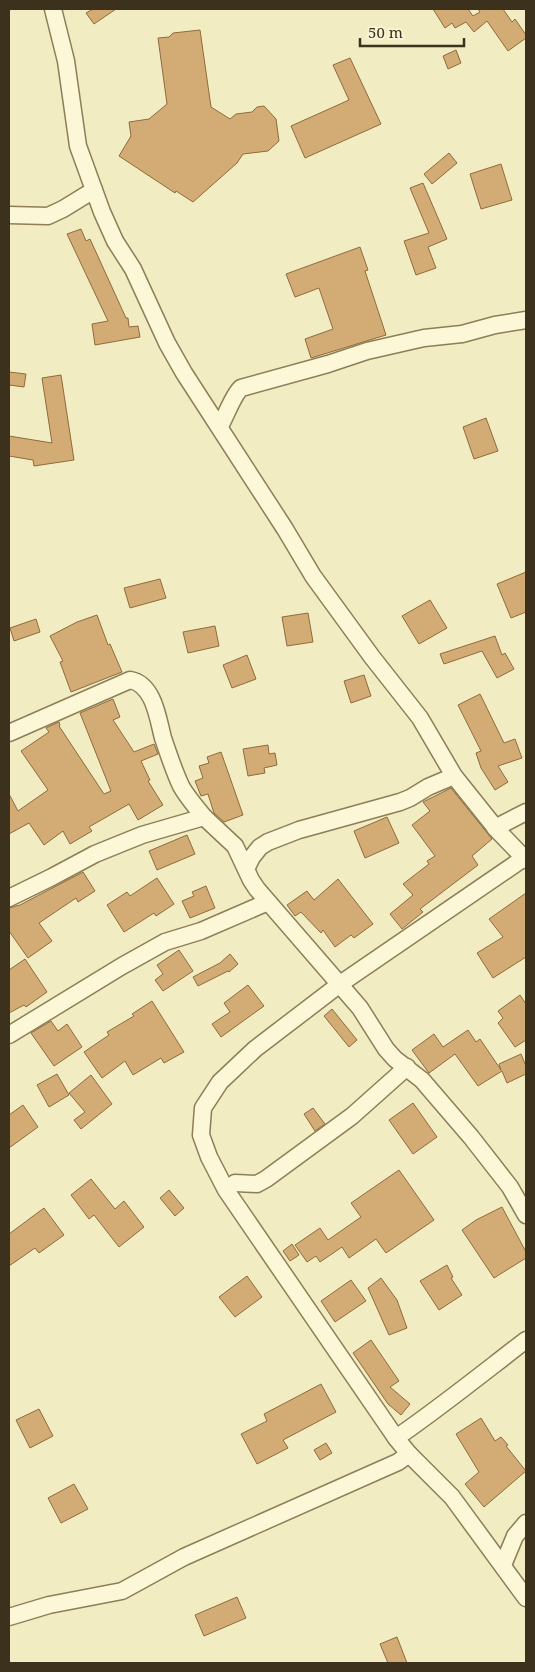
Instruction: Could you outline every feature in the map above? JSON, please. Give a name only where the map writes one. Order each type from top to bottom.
[{"type":"street","points":[[53,9],[66,61],[78,146],[102,212],[115,241],[133,269],[167,343],[313,576],[372,658],[420,718],[454,776],[495,828],[525,859],[340,984],[255,1049],[220,1082],[203,1108],[201,1135],[204,1148],[226,1190],[396,1438],[409,1454],[452,1497],[526,1598]]},
{"type":"street","points":[[9,215],[48,216],[94,190]]},
{"type":"street","points":[[220,426],[233,402],[236,392],[241,388],[367,351],[424,338],[462,334],[495,325],[526,320]]},
{"type":"street","points":[[9,733],[130,680],[143,686],[153,704],[181,785],[204,817],[222,832],[234,846],[251,880],[360,1008],[395,1059],[407,1067],[434,1092],[471,1137],[510,1188],[526,1216]]},
{"type":"street","points":[[428,787],[440,753]]},
{"type":"street","points":[[246,869],[260,847],[268,842],[299,830],[400,802],[454,776]]},
{"type":"street","points":[[495,828],[526,812]]},
{"type":"street","points":[[9,898],[52,878],[95,854],[142,835],[204,817]]},
{"type":"street","points":[[234,846],[260,847]]},
{"type":"street","points":[[9,1035],[164,942],[200,931],[268,902]]},
{"type":"street","points":[[235,1183],[257,1184],[279,1170],[352,1116],[407,1067]]},
{"type":"street","points":[[396,1438],[445,1404],[526,1340]]},
{"type":"street","points":[[9,1617],[50,1605],[122,1590],[184,1557],[398,1462],[409,1454]]},
{"type":"street","points":[[503,1565],[516,1536],[526,1523]]},
{"type":"street","points":[[484,1540],[516,1536]]},
{"type":"building","points":[[93,9],[116,9],[94,24],[86,13]]},
{"type":"building","points":[[433,9],[468,9],[473,16],[480,12],[478,9],[503,9],[512,22],[515,19],[526,35],[526,38],[508,51],[487,21],[474,32],[466,22],[455,28],[452,23],[445,28]]},
{"type":"building","points":[[200,30],[211,107],[230,119],[236,114],[252,112],[257,107],[264,106],[276,119],[279,141],[268,151],[243,154],[237,163],[193,202],[176,191],[175,193],[119,156],[131,136],[129,122],[149,119],[167,104],[158,38],[169,37],[173,33]]},
{"type":"building","points":[[456,50],[461,63],[448,69],[443,56]]},
{"type":"building","points":[[350,58],[381,124],[305,158],[291,126],[349,100],[333,65]]},
{"type":"building","points":[[449,153],[457,163],[432,184],[424,174]]},
{"type":"building","points":[[501,164],[512,200],[481,209],[470,174]]},
{"type":"building","points":[[423,183],[447,239],[428,247],[436,268],[416,275],[404,241],[429,233],[410,188]]},
{"type":"building","points":[[81,229],[86,241],[90,239],[126,318],[128,318],[129,327],[138,326],[140,337],[95,345],[92,324],[108,321],[67,234]]},
{"type":"building","points":[[360,247],[368,270],[365,271],[386,335],[311,358],[305,339],[333,329],[319,288],[295,297],[286,274]]},
{"type":"building","points":[[9,372],[26,374],[24,387],[9,385]]},
{"type":"building","points":[[61,375],[74,460],[34,466],[33,460],[9,456],[9,436],[52,443],[42,378]]},
{"type":"building","points":[[486,418],[498,451],[474,459],[463,427]]},
{"type":"building","points":[[526,572],[526,612],[511,618],[497,584]]},
{"type":"building","points":[[160,579],[166,598],[130,608],[124,588]]},
{"type":"building","points":[[430,600],[447,628],[419,644],[402,616]]},
{"type":"building","points":[[308,613],[313,642],[287,646],[282,617]]},
{"type":"building","points":[[97,615],[108,645],[110,644],[122,672],[71,692],[60,662],[63,661],[50,636],[77,622]]},
{"type":"building","points":[[36,619],[40,632],[14,641],[10,628]]},
{"type":"building","points":[[215,626],[219,646],[188,653],[183,632]]},
{"type":"building","points":[[495,636],[502,655],[505,653],[514,669],[497,678],[482,651],[444,664],[440,654]]},
{"type":"building","points":[[247,655],[256,679],[232,688],[223,665]]},
{"type":"building","points":[[364,675],[371,696],[351,703],[344,681]]},
{"type":"building","points":[[480,694],[504,743],[515,739],[522,758],[498,766],[508,782],[495,790],[481,768],[476,753],[481,751],[458,705]]},
{"type":"building","points":[[113,699],[120,717],[113,720],[134,752],[154,744],[158,754],[141,761],[150,780],[148,781],[163,805],[138,820],[129,804],[89,827],[92,831],[70,844],[63,831],[44,845],[29,823],[9,834],[9,794],[18,811],[48,790],[21,751],[49,732],[46,728],[59,722],[59,726],[104,794],[111,791],[80,713]]},
{"type":"building","points":[[268,745],[269,754],[275,753],[277,765],[264,768],[265,773],[248,776],[243,749]]},
{"type":"building","points":[[221,752],[243,815],[224,822],[214,813],[208,794],[201,796],[195,781],[203,778],[199,766],[209,763],[207,757]]},
{"type":"building","points":[[451,788],[492,839],[472,856],[478,865],[420,909],[423,912],[402,929],[390,914],[413,895],[403,884],[429,864],[427,861],[435,856],[412,825],[430,811],[423,802]]},
{"type":"building","points":[[387,817],[399,843],[365,858],[354,831]]},
{"type":"building","points":[[187,835],[195,854],[157,870],[149,851]]},
{"type":"building","points":[[83,872],[95,891],[78,902],[76,898],[39,923],[52,941],[28,958],[9,931],[9,908],[20,905]]},
{"type":"building","points":[[157,878],[174,904],[156,916],[154,913],[124,932],[107,905],[127,892],[130,896]]},
{"type":"building","points":[[338,879],[373,924],[354,938],[351,935],[335,947],[323,930],[321,933],[301,912],[295,916],[287,905],[307,891],[314,900]]},
{"type":"building","points":[[206,886],[215,908],[190,918],[182,901],[194,896],[192,892]]},
{"type":"building","points":[[526,893],[526,957],[493,978],[477,953],[503,937],[489,919]]},
{"type":"building","points":[[179,950],[193,971],[163,991],[155,980],[163,974],[157,965]]},
{"type":"building","points":[[230,954],[238,964],[229,972],[198,986],[193,977],[220,963]]},
{"type":"building","points":[[25,959],[47,992],[26,1007],[24,1005],[9,1013],[9,970]]},
{"type":"building","points":[[248,985],[264,1006],[221,1037],[212,1024],[230,1012],[224,1003]]},
{"type":"building","points":[[520,995],[526,1004],[526,1040],[515,1047],[498,1023],[503,1018],[498,1011]]},
{"type":"building","points":[[152,1001],[184,1052],[164,1063],[161,1058],[133,1075],[125,1061],[102,1078],[84,1052],[109,1035],[107,1032],[134,1016],[132,1014]]},
{"type":"building","points":[[332,1009],[357,1040],[349,1047],[324,1016]]},
{"type":"building","points":[[51,1021],[58,1031],[67,1024],[82,1047],[54,1066],[31,1033]]},
{"type":"building","points":[[468,1030],[476,1042],[480,1039],[501,1070],[499,1064],[521,1054],[526,1066],[526,1074],[507,1083],[502,1071],[478,1086],[455,1054],[429,1073],[412,1050],[434,1034],[443,1047]]},
{"type":"building","points":[[57,1074],[69,1095],[49,1107],[37,1085]]},
{"type":"building","points":[[91,1075],[112,1104],[81,1129],[74,1120],[85,1112],[69,1093]]},
{"type":"building","points":[[413,1103],[437,1137],[413,1154],[389,1120]]},
{"type":"building","points":[[23,1105],[38,1127],[9,1148],[9,1115]]},
{"type":"building","points":[[313,1108],[325,1124],[315,1131],[304,1114]]},
{"type":"building","points":[[399,1170],[434,1220],[386,1253],[376,1239],[349,1258],[342,1247],[320,1262],[316,1256],[307,1262],[295,1245],[320,1228],[328,1240],[361,1217],[351,1203]]},
{"type":"building","points":[[91,1179],[115,1209],[124,1201],[144,1227],[119,1247],[94,1215],[89,1219],[71,1195]]},
{"type":"building","points":[[169,1190],[184,1208],[175,1216],[160,1198]]},
{"type":"building","points":[[502,1207],[526,1252],[526,1258],[494,1278],[462,1230],[476,1220]]},
{"type":"building","points":[[44,1208],[64,1235],[39,1253],[35,1248],[9,1266],[9,1234]]},
{"type":"building","points":[[292,1244],[299,1255],[290,1261],[283,1251]]},
{"type":"building","points":[[447,1265],[453,1277],[451,1278],[462,1295],[439,1310],[420,1281]]},
{"type":"building","points":[[247,1276],[262,1297],[235,1317],[219,1297]]},
{"type":"building","points":[[381,1278],[397,1300],[407,1328],[389,1335],[368,1288]]},
{"type":"building","points":[[351,1280],[366,1301],[335,1322],[321,1301]]},
{"type":"building","points":[[371,1340],[399,1381],[390,1387],[410,1404],[401,1415],[388,1404],[353,1353]]},
{"type":"building","points":[[321,1384],[336,1412],[283,1440],[288,1448],[257,1464],[241,1434],[267,1421],[264,1414]]},
{"type":"building","points":[[39,1409],[53,1436],[30,1448],[16,1420]]},
{"type":"building","points":[[481,1418],[495,1441],[501,1437],[526,1471],[484,1507],[465,1484],[479,1472],[456,1434]]},
{"type":"building","points":[[326,1443],[332,1453],[320,1460],[314,1450]]},
{"type":"building","points":[[74,1484],[88,1509],[61,1523],[48,1498]]},
{"type":"building","points":[[237,1597],[246,1618],[204,1636],[195,1615]]},
{"type":"building","points":[[397,1637],[407,1663],[388,1663],[380,1644]]}]
